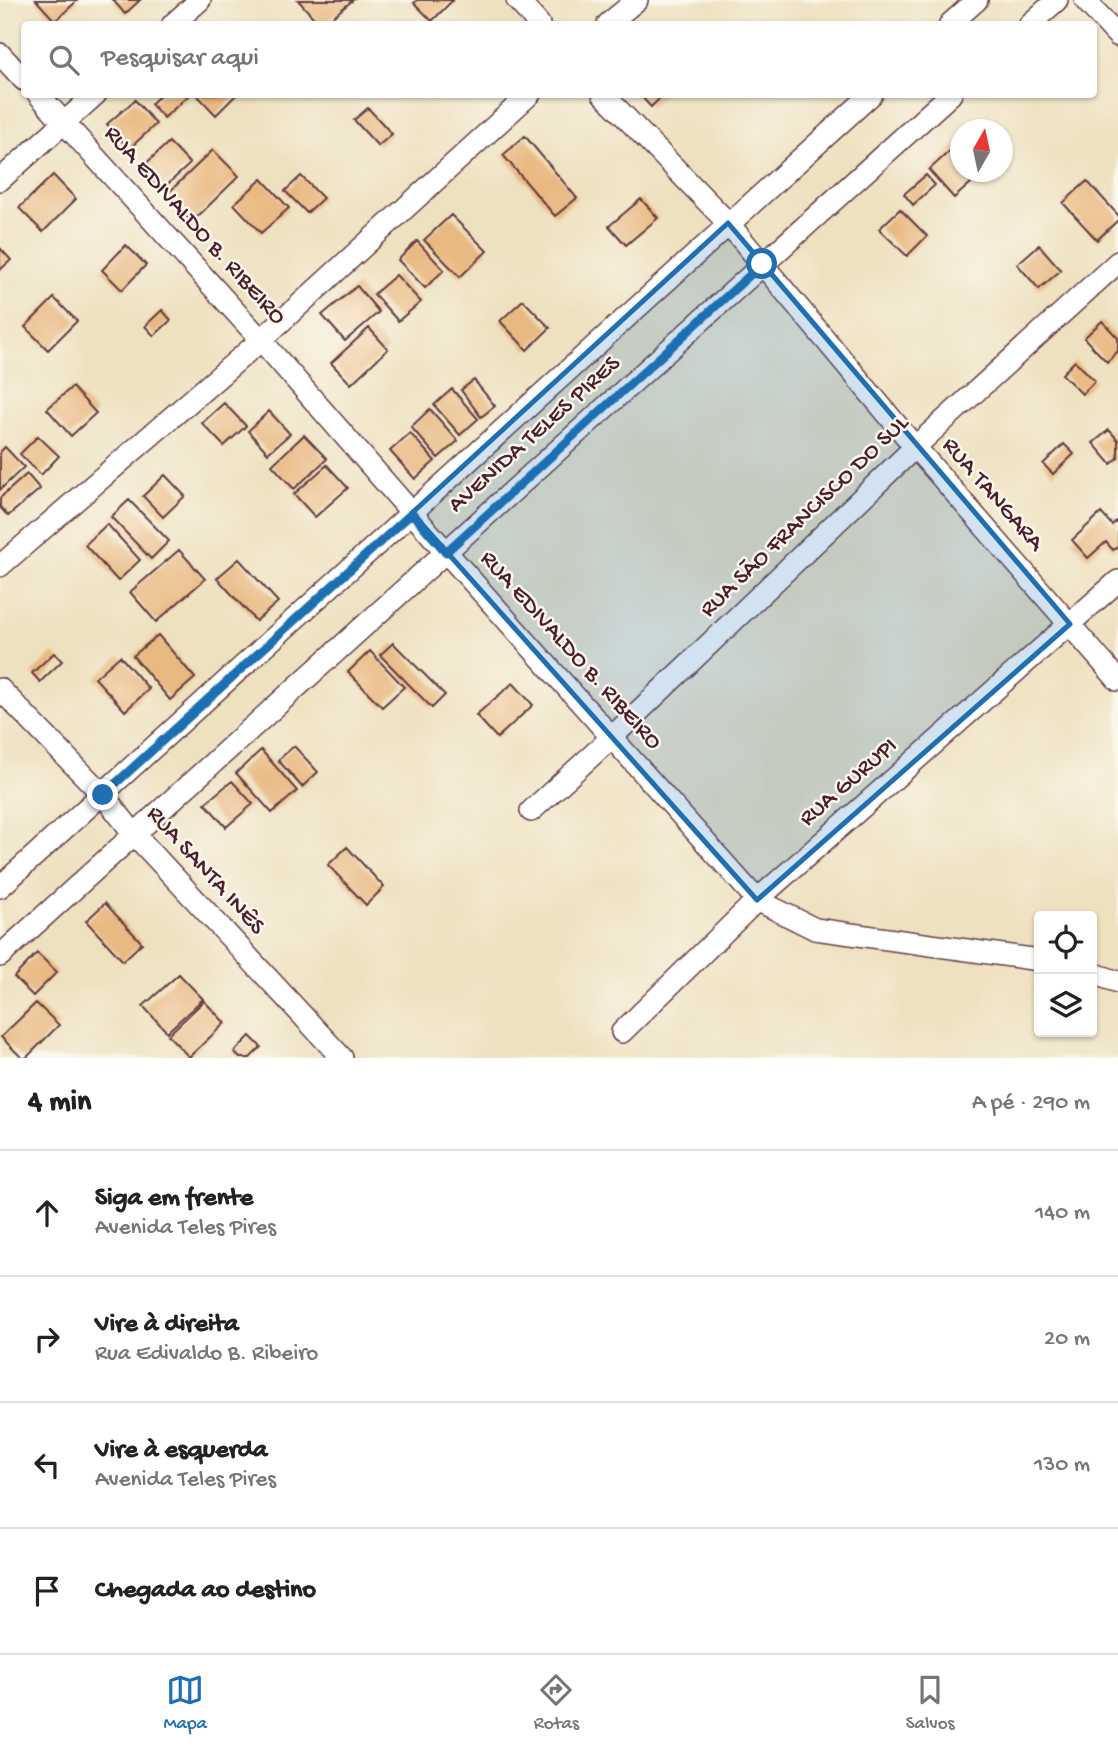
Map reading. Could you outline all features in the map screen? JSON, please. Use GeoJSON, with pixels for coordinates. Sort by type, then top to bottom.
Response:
{"type":"FeatureCollection","features":[{"type":"Feature","properties":{"kind":"street"},"geometry":{"type":"LineString","coordinates":[[176,21],[200,0]]}},
{"type":"Feature","properties":{"kind":"street"},"geometry":{"type":"LineString","coordinates":[[517,0],[536,21]]}},
{"type":"Feature","properties":{"kind":"street"},"geometry":{"type":"LineString","coordinates":[[612,21],[636,0]]}},
{"type":"Feature","properties":{"kind":"street"},"geometry":{"type":"LineString","coordinates":[[953,21],[977,0]]}},
{"type":"Feature","properties":{"kind":"street"},"geometry":{"type":"LineString","coordinates":[[1033,21],[1057,0]]}},
{"type":"Feature","properties":{"kind":"street"},"geometry":{"type":"LineString","coordinates":[[1085,0],[1118,37]]}},
{"type":"Feature","properties":{"kind":"street"},"geometry":{"type":"LineString","coordinates":[[0,54],[21,77]]}},
{"type":"Feature","properties":{"kind":"street","name":"RUA EDIVALDO B. RIBEIRO"},"geometry":{"type":"LineString","coordinates":[[42,98],[261,340],[757,900],[815,929],[1034,959]]}},
{"type":"Feature","properties":{"kind":"street"},"geometry":{"type":"LineString","coordinates":[[0,180],[91,98]]}},
{"type":"Feature","properties":{"kind":"street"},"geometry":{"type":"LineString","coordinates":[[0,566],[261,340],[526,98]]}},
{"type":"Feature","properties":{"kind":"street","name":"RUA TANGARA"},"geometry":{"type":"LineString","coordinates":[[607,98],[728,223],[915,447],[1118,681]]}},
{"type":"Feature","properties":{"kind":"street","name":"AVENIDA TELES PIRES"},"geometry":{"type":"LineString","coordinates":[[0,887],[868,98]]}},
{"type":"Feature","properties":{"kind":"street","name":"AVENIDA TELES PIRES"},"geometry":{"type":"LineString","coordinates":[[0,956],[947,98]]}},
{"type":"Feature","properties":{"kind":"street","name":"RUA SÃO FRANCISCO DO SUL"},"geometry":{"type":"LineString","coordinates":[[531,811],[915,447],[1118,262]]}},
{"type":"Feature","properties":{"kind":"street","name":"RUA GURUPI"},"geometry":{"type":"LineString","coordinates":[[622,1032],[757,900],[1118,581]]}},
{"type":"Feature","properties":{"kind":"street","name":"RUA SANTA INÊS"},"geometry":{"type":"LineString","coordinates":[[0,689],[103,795],[135,835],[342,1058]]}},
{"type":"Feature","properties":{"kind":"street"},"geometry":{"type":"LineString","coordinates":[[1095,974],[1118,982]]}},
{"type":"Feature","properties":{"kind":"highlighted area"},"geometry":{"type":"Polygon","coordinates":[[[728,223],[1070,624],[757,900],[412,513],[728,223]]]}},
{"type":"Feature","properties":{"kind":"building"},"geometry":{"type":"Polygon","coordinates":[[[36,0],[78,0],[55,21],[36,0]]]}},
{"type":"Feature","properties":{"kind":"building"},"geometry":{"type":"Polygon","coordinates":[[[113,0],[140,0],[125,14],[113,0]]]}},
{"type":"Feature","properties":{"kind":"building"},"geometry":{"type":"Polygon","coordinates":[[[298,0],[353,0],[328,21],[316,21],[298,0]]]}},
{"type":"Feature","properties":{"kind":"building"},"geometry":{"type":"Polygon","coordinates":[[[417,0],[453,0],[432,21],[414,3],[417,0]]]}},
{"type":"Feature","properties":{"kind":"building"},"geometry":{"type":"Polygon","coordinates":[[[157,98],[186,98],[164,118],[151,104],[157,98]]]}},
{"type":"Feature","properties":{"kind":"building"},"geometry":{"type":"Polygon","coordinates":[[[200,98],[233,98],[216,115],[200,98]]]}},
{"type":"Feature","properties":{"kind":"building"},"geometry":{"type":"Polygon","coordinates":[[[643,98],[660,98],[651,107],[643,98]]]}},
{"type":"Feature","properties":{"kind":"building"},"geometry":{"type":"Polygon","coordinates":[[[135,100],[156,124],[129,149],[107,124],[135,100]]]}},
{"type":"Feature","properties":{"kind":"building"},"geometry":{"type":"Polygon","coordinates":[[[368,108],[392,134],[378,146],[354,120],[368,108]]]}},
{"type":"Feature","properties":{"kind":"building"},"geometry":{"type":"Polygon","coordinates":[[[525,136],[577,198],[555,216],[503,155],[525,136]]]}},
{"type":"Feature","properties":{"kind":"building"},"geometry":{"type":"Polygon","coordinates":[[[169,142],[190,164],[160,191],[140,169],[169,142]]]}},
{"type":"Feature","properties":{"kind":"building"},"geometry":{"type":"Polygon","coordinates":[[[213,150],[239,176],[192,222],[166,195],[213,150]]]}},
{"type":"Feature","properties":{"kind":"building"},"geometry":{"type":"Polygon","coordinates":[[[950,151],[950,182],[972,182],[954,198],[929,170],[950,151]]]}},
{"type":"Feature","properties":{"kind":"building"},"geometry":{"type":"Polygon","coordinates":[[[53,175],[76,199],[43,232],[19,208],[53,175]]]}},
{"type":"Feature","properties":{"kind":"building"},"geometry":{"type":"Polygon","coordinates":[[[926,175],[935,185],[913,205],[904,194],[926,175]]]}},
{"type":"Feature","properties":{"kind":"building"},"geometry":{"type":"Polygon","coordinates":[[[301,176],[323,198],[307,213],[285,191],[301,176]]]}},
{"type":"Feature","properties":{"kind":"building"},"geometry":{"type":"Polygon","coordinates":[[[262,179],[289,208],[261,233],[234,204],[262,179]]]}},
{"type":"Feature","properties":{"kind":"building"},"geometry":{"type":"Polygon","coordinates":[[[1087,181],[1118,215],[1118,220],[1097,240],[1063,203],[1087,181]]]}},
{"type":"Feature","properties":{"kind":"building"},"geometry":{"type":"Polygon","coordinates":[[[641,199],[658,218],[626,245],[609,226],[641,199]]]}},
{"type":"Feature","properties":{"kind":"building"},"geometry":{"type":"Polygon","coordinates":[[[900,209],[927,236],[907,256],[879,229],[900,209]]]}},
{"type":"Feature","properties":{"kind":"building"},"geometry":{"type":"Polygon","coordinates":[[[451,215],[487,251],[460,277],[424,240],[451,215]]]}},
{"type":"Feature","properties":{"kind":"building"},"geometry":{"type":"Polygon","coordinates":[[[417,241],[444,270],[425,288],[398,260],[417,241]]]}},
{"type":"Feature","properties":{"kind":"building"},"geometry":{"type":"Polygon","coordinates":[[[126,245],[146,265],[122,290],[102,270],[126,245]]]}},
{"type":"Feature","properties":{"kind":"building"},"geometry":{"type":"Polygon","coordinates":[[[1039,245],[1061,270],[1039,289],[1017,264],[1039,245]]]}},
{"type":"Feature","properties":{"kind":"building"},"geometry":{"type":"Polygon","coordinates":[[[0,248],[11,260],[0,270],[0,248]]]}},
{"type":"Feature","properties":{"kind":"building"},"geometry":{"type":"Polygon","coordinates":[[[396,275],[421,302],[398,321],[374,294],[396,275]]]}},
{"type":"Feature","properties":{"kind":"building"},"geometry":{"type":"Polygon","coordinates":[[[357,286],[379,312],[345,341],[322,315],[357,286]]]}},
{"type":"Feature","properties":{"kind":"building"},"geometry":{"type":"Polygon","coordinates":[[[54,298],[77,321],[48,350],[25,327],[54,298]]]}},
{"type":"Feature","properties":{"kind":"building"},"geometry":{"type":"Polygon","coordinates":[[[523,300],[550,328],[527,350],[500,321],[523,300]]]}},
{"type":"Feature","properties":{"kind":"building"},"geometry":{"type":"Polygon","coordinates":[[[162,310],[171,320],[154,336],[145,326],[162,310]]]}},
{"type":"Feature","properties":{"kind":"building"},"geometry":{"type":"Polygon","coordinates":[[[1102,321],[1118,338],[1118,351],[1107,362],[1084,338],[1102,321]]]}},
{"type":"Feature","properties":{"kind":"building"},"geometry":{"type":"Polygon","coordinates":[[[369,328],[388,349],[351,384],[331,363],[369,328]]]}},
{"type":"Feature","properties":{"kind":"building"},"geometry":{"type":"Polygon","coordinates":[[[1075,361],[1095,381],[1082,394],[1062,374],[1075,361]]]}},
{"type":"Feature","properties":{"kind":"building"},"geometry":{"type":"Polygon","coordinates":[[[474,380],[495,406],[481,417],[461,390],[474,380]]]}},
{"type":"Feature","properties":{"kind":"building"},"geometry":{"type":"Polygon","coordinates":[[[72,387],[96,413],[71,436],[47,409],[72,387]]]}},
{"type":"Feature","properties":{"kind":"building"},"geometry":{"type":"Polygon","coordinates":[[[452,389],[478,419],[460,435],[434,405],[452,389]]]}},
{"type":"Feature","properties":{"kind":"building"},"geometry":{"type":"Polygon","coordinates":[[[224,403],[246,426],[224,446],[202,423],[224,403]]]}},
{"type":"Feature","properties":{"kind":"building"},"geometry":{"type":"Polygon","coordinates":[[[430,409],[458,441],[438,458],[411,427],[430,409]]]}},
{"type":"Feature","properties":{"kind":"building"},"geometry":{"type":"Polygon","coordinates":[[[269,411],[290,434],[268,453],[248,431],[269,411]]]}},
{"type":"Feature","properties":{"kind":"building"},"geometry":{"type":"Polygon","coordinates":[[[1109,430],[1118,440],[1118,458],[1111,464],[1093,443],[1109,430]]]}},
{"type":"Feature","properties":{"kind":"building"},"geometry":{"type":"Polygon","coordinates":[[[410,433],[435,461],[415,479],[390,451],[410,433]]]}},
{"type":"Feature","properties":{"kind":"building"},"geometry":{"type":"Polygon","coordinates":[[[304,435],[327,459],[294,489],[272,465],[304,435]]]}},
{"type":"Feature","properties":{"kind":"building"},"geometry":{"type":"Polygon","coordinates":[[[38,436],[59,456],[41,475],[20,454],[38,436]]]}},
{"type":"Feature","properties":{"kind":"building"},"geometry":{"type":"Polygon","coordinates":[[[1064,444],[1074,454],[1053,474],[1043,464],[1064,444]]]}},
{"type":"Feature","properties":{"kind":"building"},"geometry":{"type":"Polygon","coordinates":[[[5,447],[24,467],[0,490],[0,452],[5,447]]]}},
{"type":"Feature","properties":{"kind":"building"},"geometry":{"type":"Polygon","coordinates":[[[327,465],[348,488],[315,517],[294,494],[327,465]]]}},
{"type":"Feature","properties":{"kind":"building"},"geometry":{"type":"Polygon","coordinates":[[[27,474],[40,489],[8,516],[0,507],[0,498],[27,474]]]}},
{"type":"Feature","properties":{"kind":"building"},"geometry":{"type":"Polygon","coordinates":[[[165,475],[185,496],[163,517],[143,496],[165,475]]]}},
{"type":"Feature","properties":{"kind":"building"},"geometry":{"type":"Polygon","coordinates":[[[129,500],[169,541],[151,559],[111,517],[129,500]]]}},
{"type":"Feature","properties":{"kind":"building"},"geometry":{"type":"Polygon","coordinates":[[[1101,513],[1112,525],[1116,521],[1118,523],[1118,546],[1113,550],[1106,542],[1088,558],[1072,540],[1101,513]]]}},
{"type":"Feature","properties":{"kind":"building"},"geometry":{"type":"Polygon","coordinates":[[[107,524],[140,560],[118,581],[85,545],[107,524]]]}},
{"type":"Feature","properties":{"kind":"building"},"geometry":{"type":"Polygon","coordinates":[[[179,550],[205,579],[156,622],[130,592],[179,550]]]}},
{"type":"Feature","properties":{"kind":"building"},"geometry":{"type":"Polygon","coordinates":[[[239,559],[278,602],[256,621],[217,578],[239,559]]]}},
{"type":"Feature","properties":{"kind":"building"},"geometry":{"type":"Polygon","coordinates":[[[158,635],[195,678],[170,700],[133,656],[158,635]]]}},
{"type":"Feature","properties":{"kind":"building"},"geometry":{"type":"Polygon","coordinates":[[[393,643],[445,695],[432,708],[380,655],[393,643]]]}},
{"type":"Feature","properties":{"kind":"building"},"geometry":{"type":"Polygon","coordinates":[[[370,651],[404,687],[382,707],[348,672],[370,651]]]}},
{"type":"Feature","properties":{"kind":"building"},"geometry":{"type":"Polygon","coordinates":[[[54,653],[62,661],[40,682],[32,673],[54,653]]]}},
{"type":"Feature","properties":{"kind":"building"},"geometry":{"type":"Polygon","coordinates":[[[120,656],[149,689],[125,711],[95,678],[120,656]]]}},
{"type":"Feature","properties":{"kind":"building"},"geometry":{"type":"Polygon","coordinates":[[[513,683],[533,705],[497,738],[476,715],[513,683]]]}},
{"type":"Feature","properties":{"kind":"building"},"geometry":{"type":"Polygon","coordinates":[[[294,746],[318,772],[302,787],[278,760],[294,746]]]}},
{"type":"Feature","properties":{"kind":"building"},"geometry":{"type":"Polygon","coordinates":[[[261,750],[297,791],[272,813],[236,773],[261,750]]]}},
{"type":"Feature","properties":{"kind":"building"},"geometry":{"type":"Polygon","coordinates":[[[232,781],[253,804],[226,827],[205,803],[232,781]]]}},
{"type":"Feature","properties":{"kind":"building"},"geometry":{"type":"Polygon","coordinates":[[[347,847],[384,887],[366,905],[328,865],[347,847]]]}},
{"type":"Feature","properties":{"kind":"building"},"geometry":{"type":"Polygon","coordinates":[[[105,903],[142,943],[123,961],[86,921],[105,903]]]}},
{"type":"Feature","properties":{"kind":"building"},"geometry":{"type":"Polygon","coordinates":[[[37,953],[57,972],[33,996],[14,977],[37,953]]]}},
{"type":"Feature","properties":{"kind":"building"},"geometry":{"type":"Polygon","coordinates":[[[179,974],[203,999],[167,1032],[143,1006],[179,974]]]}},
{"type":"Feature","properties":{"kind":"building"},"geometry":{"type":"Polygon","coordinates":[[[204,1001],[225,1023],[189,1057],[168,1035],[204,1001]]]}},
{"type":"Feature","properties":{"kind":"building"},"geometry":{"type":"Polygon","coordinates":[[[36,1003],[59,1025],[26,1058],[22,1058],[1,1037],[36,1003]]]}},
{"type":"Feature","properties":{"kind":"building"},"geometry":{"type":"Polygon","coordinates":[[[250,1036],[261,1047],[250,1058],[240,1058],[234,1052],[250,1036]]]}},
{"type":"Feature","properties":{"kind":"route"},"geometry":{"type":"LineString","coordinates":[[103,795],[412,513],[446,552],[762,264]]}}]}
